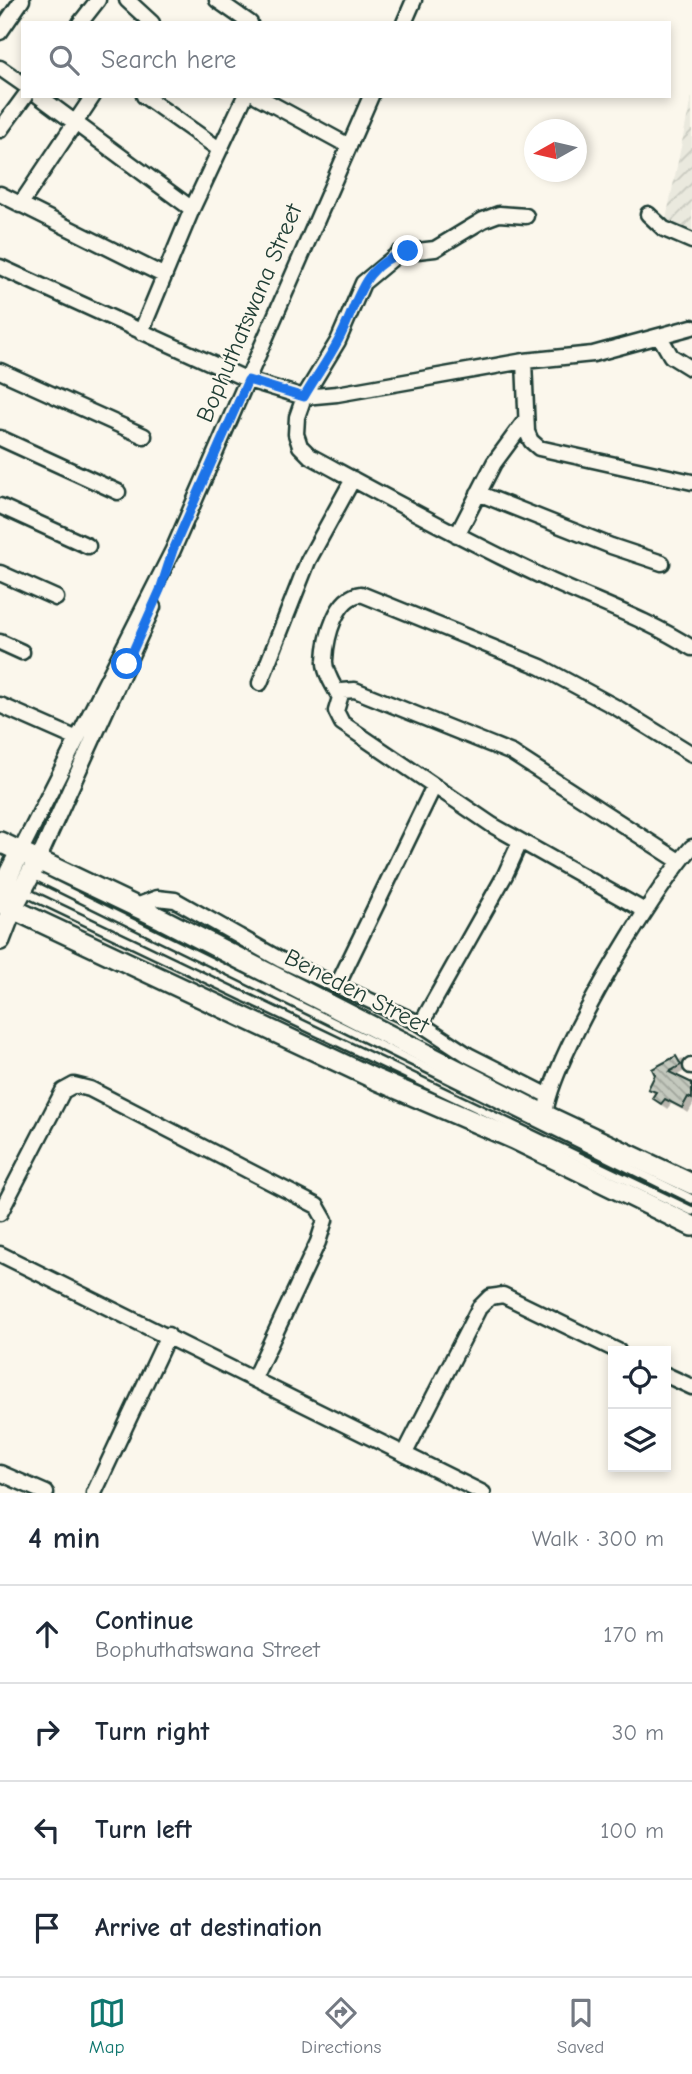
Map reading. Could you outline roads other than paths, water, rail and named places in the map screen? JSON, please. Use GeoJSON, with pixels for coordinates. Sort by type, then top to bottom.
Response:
{"type":"FeatureCollection","features":[{"type":"Feature","properties":{"kind":"main road","name":"Beneden Street"},"geometry":{"type":"LineString","coordinates":[[0,842],[15,873],[136,906],[545,1115],[692,1184]]}},
{"type":"Feature","properties":{"kind":"main road","name":"Bophuthatswana Street"},"geometry":{"type":"LineString","coordinates":[[0,940],[15,873]]}},
{"type":"Feature","properties":{"kind":"main road"},"geometry":{"type":"LineString","coordinates":[[6,906],[377,1080],[514,1139],[692,1226]]}},
{"type":"Feature","properties":{"kind":"street"},"geometry":{"type":"LineString","coordinates":[[0,32],[22,0]]}},
{"type":"Feature","properties":{"kind":"street"},"geometry":{"type":"LineString","coordinates":[[81,21],[97,0]]}},
{"type":"Feature","properties":{"kind":"street"},"geometry":{"type":"LineString","coordinates":[[127,0],[147,21]]}},
{"type":"Feature","properties":{"kind":"street"},"geometry":{"type":"LineString","coordinates":[[217,0],[247,21]]}},
{"type":"Feature","properties":{"kind":"street"},"geometry":{"type":"LineString","coordinates":[[405,21],[414,0]]}},
{"type":"Feature","properties":{"kind":"street"},"geometry":{"type":"LineString","coordinates":[[0,68],[21,84]]}},
{"type":"Feature","properties":{"kind":"street"},"geometry":{"type":"LineString","coordinates":[[0,130],[24,98]]}},
{"type":"Feature","properties":{"kind":"street"},"geometry":{"type":"LineString","coordinates":[[42,98],[192,209]]}},
{"type":"Feature","properties":{"kind":"street"},"geometry":{"type":"LineString","coordinates":[[20,205],[92,98]]}},
{"type":"Feature","properties":{"kind":"street"},"geometry":{"type":"LineString","coordinates":[[147,98],[219,149]]}},
{"type":"Feature","properties":{"kind":"street"},"geometry":{"type":"LineString","coordinates":[[141,332],[192,209],[244,98]]}},
{"type":"Feature","properties":{"kind":"street"},"geometry":{"type":"LineString","coordinates":[[261,98],[349,146]]}},
{"type":"Feature","properties":{"kind":"street","name":"Bophuthatswana Street"},"geometry":{"type":"LineString","coordinates":[[15,873],[75,737],[173,550],[370,98]]}},
{"type":"Feature","properties":{"kind":"street"},"geometry":{"type":"LineString","coordinates":[[0,194],[163,275]]}},
{"type":"Feature","properties":{"kind":"street"},"geometry":{"type":"LineString","coordinates":[[526,216],[499,214],[483,220],[435,248],[399,253],[363,283],[338,341],[304,397],[297,426],[300,446],[310,456],[457,535],[550,581],[652,625],[692,648]]}},
{"type":"Feature","properties":{"kind":"street"},"geometry":{"type":"LineString","coordinates":[[648,214],[664,229],[692,241]]}},
{"type":"Feature","properties":{"kind":"street"},"geometry":{"type":"LineString","coordinates":[[0,267],[248,380],[304,397],[337,394],[524,361],[593,354],[692,327]]}},
{"type":"Feature","properties":{"kind":"street"},"geometry":{"type":"LineString","coordinates":[[660,337],[671,356],[692,369]]}},
{"type":"Feature","properties":{"kind":"street"},"geometry":{"type":"LineString","coordinates":[[524,361],[525,421],[531,441],[539,448],[692,482]]}},
{"type":"Feature","properties":{"kind":"street"},"geometry":{"type":"LineString","coordinates":[[0,371],[144,436]]}},
{"type":"Feature","properties":{"kind":"street"},"geometry":{"type":"LineString","coordinates":[[457,535],[507,443],[525,421]]}},
{"type":"Feature","properties":{"kind":"street"},"geometry":{"type":"LineString","coordinates":[[0,438],[118,492]]}},
{"type":"Feature","properties":{"kind":"street"},"geometry":{"type":"LineString","coordinates":[[260,683],[308,561],[353,479]]}},
{"type":"Feature","properties":{"kind":"street"},"geometry":{"type":"LineString","coordinates":[[478,493],[611,546],[662,563]]}},
{"type":"Feature","properties":{"kind":"street"},"geometry":{"type":"LineString","coordinates":[[0,506],[88,545]]}},
{"type":"Feature","properties":{"kind":"street","name":"Bophuthatswana Street"},"geometry":{"type":"LineString","coordinates":[[15,873],[160,590],[173,550]]}},
{"type":"Feature","properties":{"kind":"street"},"geometry":{"type":"LineString","coordinates":[[0,573],[56,598]]}},
{"type":"Feature","properties":{"kind":"street"},"geometry":{"type":"LineString","coordinates":[[339,696],[324,662],[339,605],[351,595],[361,594],[541,667],[619,709],[692,754]]}},
{"type":"Feature","properties":{"kind":"street"},"geometry":{"type":"LineString","coordinates":[[0,642],[22,652]]}},
{"type":"Feature","properties":{"kind":"street"},"geometry":{"type":"LineString","coordinates":[[645,911],[520,842],[433,788],[400,761],[342,723],[336,711],[342,691],[355,690],[512,753],[679,861]]}},
{"type":"Feature","properties":{"kind":"street"},"geometry":{"type":"LineString","coordinates":[[0,705],[75,737]]}},
{"type":"Feature","properties":{"kind":"street"},"geometry":{"type":"LineString","coordinates":[[338,985],[433,788]]}},
{"type":"Feature","properties":{"kind":"street"},"geometry":{"type":"LineString","coordinates":[[421,1024],[505,875],[520,842]]}},
{"type":"Feature","properties":{"kind":"street"},"geometry":{"type":"LineString","coordinates":[[545,1115],[547,1095],[596,998],[645,911],[679,861],[692,847]]}},
{"type":"Feature","properties":{"kind":"street"},"geometry":{"type":"LineString","coordinates":[[136,906],[157,898],[176,900],[281,960],[421,1024],[468,1055],[547,1095]]}},
{"type":"Feature","properties":{"kind":"street"},"geometry":{"type":"LineString","coordinates":[[0,1213],[63,1091],[74,1085],[90,1088],[317,1206],[325,1220],[318,1242],[254,1378]]}},
{"type":"Feature","properties":{"kind":"street"},"geometry":{"type":"LineString","coordinates":[[0,1254],[484,1493]]}},
{"type":"Feature","properties":{"kind":"street"},"geometry":{"type":"LineString","coordinates":[[405,1453],[479,1308],[490,1297],[503,1295],[608,1346]]}},
{"type":"Feature","properties":{"kind":"street"},"geometry":{"type":"LineString","coordinates":[[94,1493],[168,1335]]}},
{"type":"Feature","properties":{"kind":"street"},"geometry":{"type":"LineString","coordinates":[[671,1377],[692,1387]]}},
{"type":"Feature","properties":{"kind":"street"},"geometry":{"type":"LineString","coordinates":[[0,1474],[46,1493]]}},
{"type":"Feature","properties":{"kind":"lane"},"geometry":{"type":"LineString","coordinates":[[15,873],[692,1199]]}},
{"type":"Feature","properties":{"kind":"lane"},"geometry":{"type":"LineString","coordinates":[[15,873],[692,1211]]}}]}
